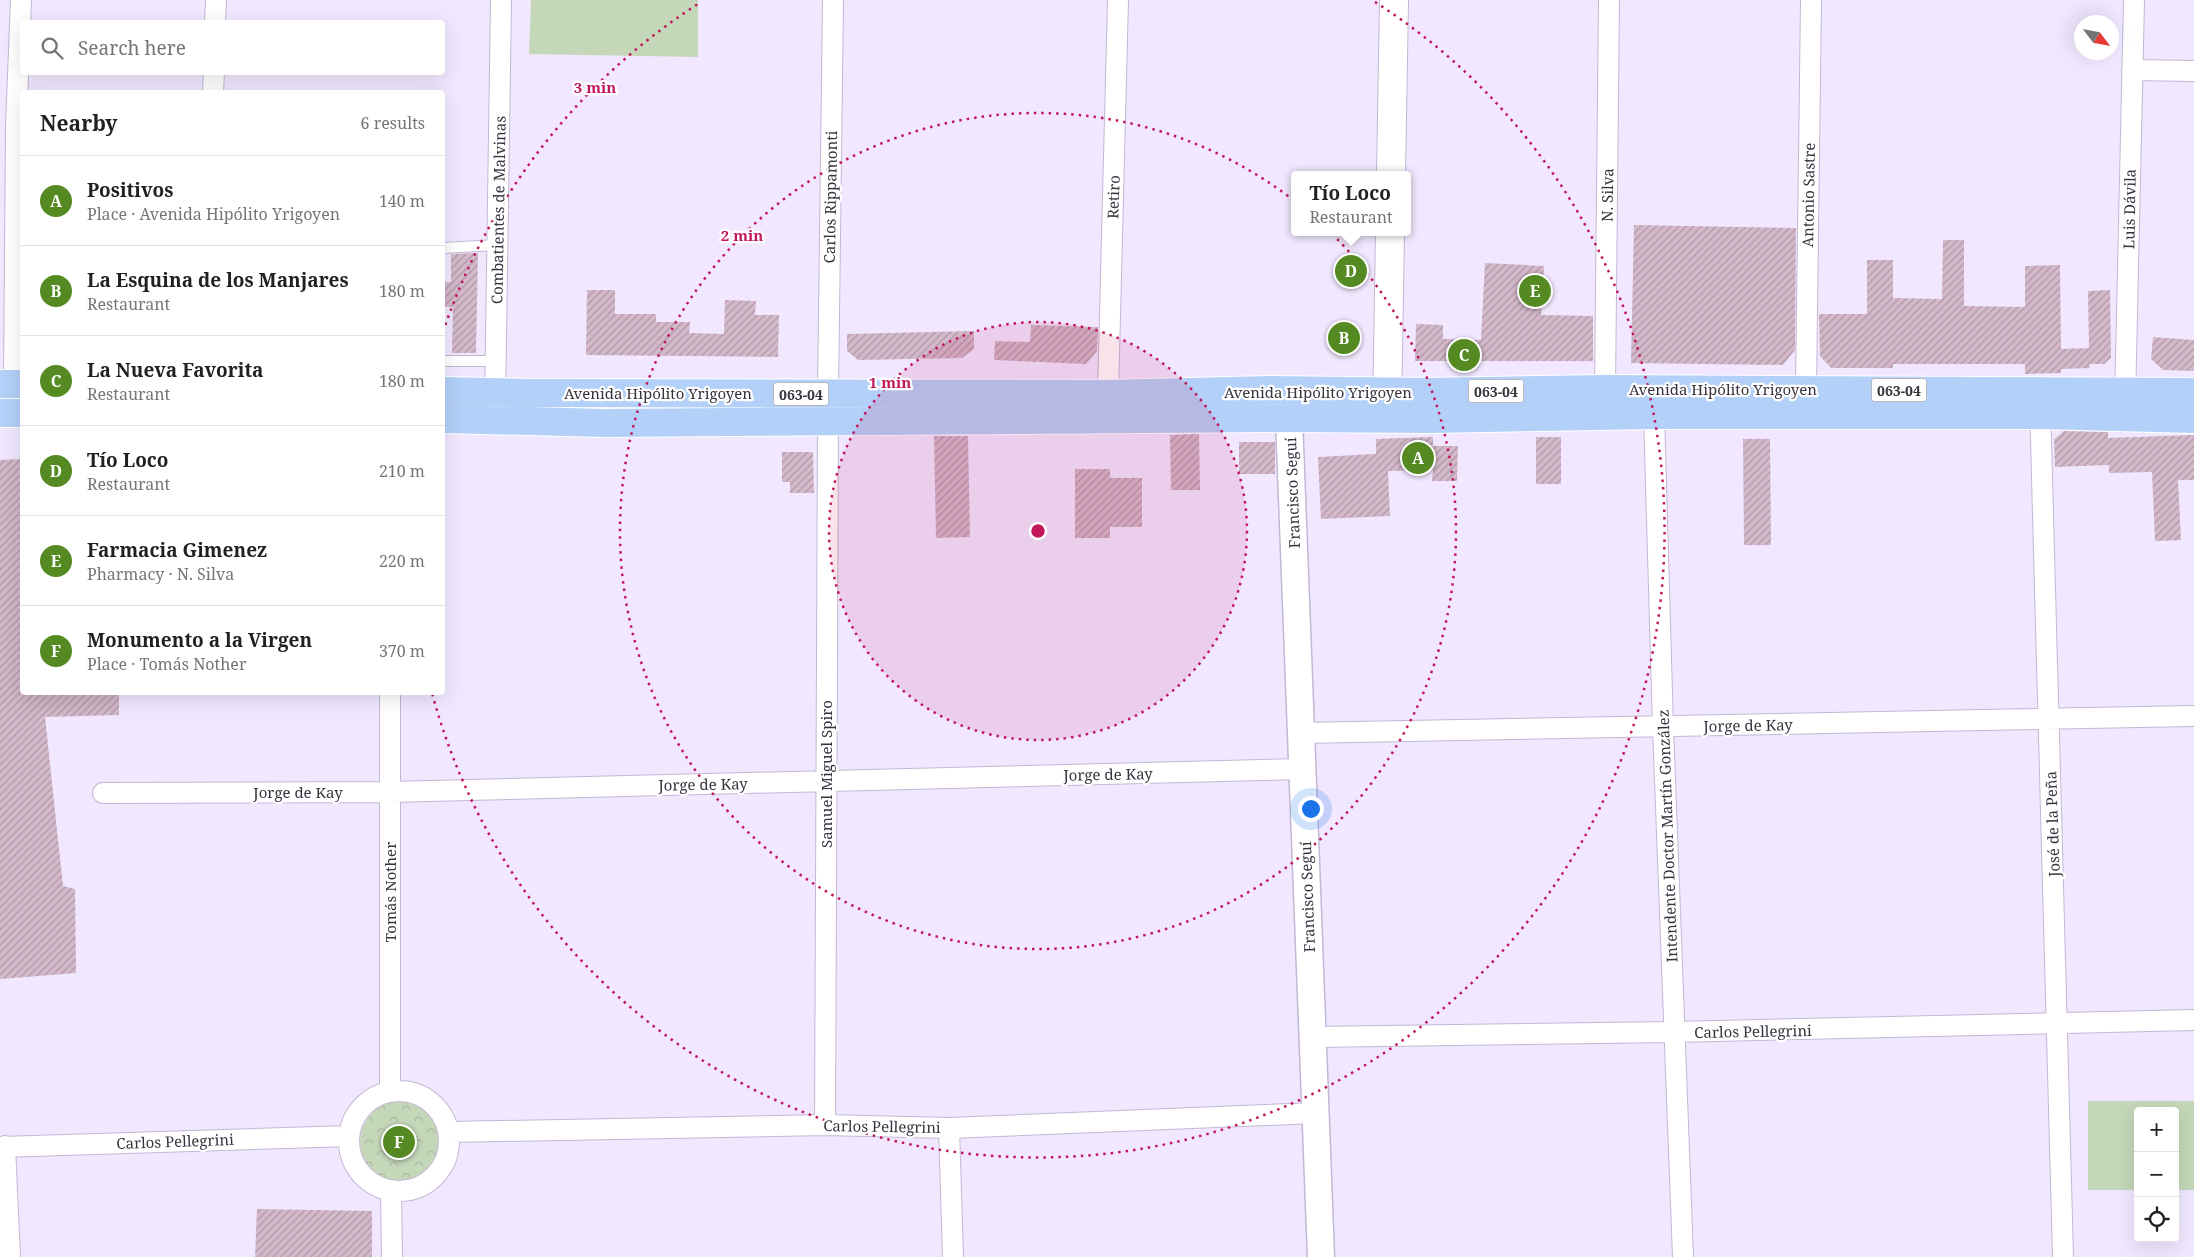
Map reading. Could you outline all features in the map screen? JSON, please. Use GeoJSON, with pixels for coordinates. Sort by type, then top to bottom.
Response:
{"type":"FeatureCollection","features":[{"type":"Feature","properties":{"kind":"main road"},"geometry":{"type":"LineString","coordinates":[[1391,171],[1394,0]]}},
{"type":"Feature","properties":{"kind":"main road"},"geometry":{"type":"LineString","coordinates":[[1387,418],[1390,236]]}},
{"type":"Feature","properties":{"kind":"main road","name":"Avenida Hipólito Yrigoyen"},"geometry":{"type":"LineString","coordinates":[[445,390],[828,394],[1108,394],[1291,390],[1428,392],[1605,389],[1806,390],[2040,403],[2125,405],[2194,419]]}},
{"type":"Feature","properties":{"kind":"main road","name":"Avenida Hipólito Yrigoyen"},"geometry":{"type":"LineString","coordinates":[[2125,405],[2194,392]]}},
{"type":"Feature","properties":{"kind":"main road","name":"Avenida Hipólito Yrigoyen"},"geometry":{"type":"LineString","coordinates":[[445,419],[605,423],[1387,418],[1654,415],[2040,403]]}},
{"type":"Feature","properties":{"kind":"main road"},"geometry":{"type":"LineString","coordinates":[[0,413],[20,413]]}},
{"type":"Feature","properties":{"kind":"street"},"geometry":{"type":"LineString","coordinates":[[12,384],[13,127],[21,0]]}},
{"type":"Feature","properties":{"kind":"street"},"geometry":{"type":"LineString","coordinates":[[216,0],[216,20]]}},
{"type":"Feature","properties":{"kind":"street","name":"Combatientes de Malvinas"},"geometry":{"type":"LineString","coordinates":[[494,420],[501,0]]}},
{"type":"Feature","properties":{"kind":"street","name":"Carlos Rippamonti"},"geometry":{"type":"LineString","coordinates":[[828,394],[833,0]]}},
{"type":"Feature","properties":{"kind":"street","name":"Retiro"},"geometry":{"type":"LineString","coordinates":[[1108,394],[1118,0]]}},
{"type":"Feature","properties":{"kind":"street","name":"N. Silva"},"geometry":{"type":"LineString","coordinates":[[1605,389],[1609,0]]}},
{"type":"Feature","properties":{"kind":"street","name":"Antonio Sastre"},"geometry":{"type":"LineString","coordinates":[[1806,390],[1811,0]]}},
{"type":"Feature","properties":{"kind":"street","name":"Luis Dávila"},"geometry":{"type":"LineString","coordinates":[[2125,405],[2134,0]]}},
{"type":"Feature","properties":{"kind":"street"},"geometry":{"type":"LineString","coordinates":[[2132,70],[2194,71]]}},
{"type":"Feature","properties":{"kind":"street"},"geometry":{"type":"LineString","coordinates":[[214,75],[214,90]]}},
{"type":"Feature","properties":{"kind":"street","name":"Francisco Seguí"},"geometry":{"type":"LineString","coordinates":[[1291,390],[1289,418],[1321,1257]]}},
{"type":"Feature","properties":{"kind":"street","name":"José de la Peña"},"geometry":{"type":"LineString","coordinates":[[2040,403],[2064,1257]]}},
{"type":"Feature","properties":{"kind":"street","name":"Intendente Doctor Martín González"},"geometry":{"type":"LineString","coordinates":[[1654,415],[1662,727],[1683,1257]]}},
{"type":"Feature","properties":{"kind":"street","name":"Samuel Miguel Spiro"},"geometry":{"type":"LineString","coordinates":[[825,1125],[828,422]]}},
{"type":"Feature","properties":{"kind":"street","name":"Tomás Nother"},"geometry":{"type":"LineString","coordinates":[[390,695],[390,1091]]}},
{"type":"Feature","properties":{"kind":"street","name":"Jorge de Kay"},"geometry":{"type":"LineString","coordinates":[[1301,733],[2194,716]]}},
{"type":"Feature","properties":{"kind":"street","name":"Jorge de Kay"},"geometry":{"type":"LineString","coordinates":[[103,793],[390,792],[1302,769]]}},
{"type":"Feature","properties":{"kind":"street","name":"Carlos Pellegrini"},"geometry":{"type":"LineString","coordinates":[[1313,1037],[1673,1032],[2194,1020]]}},
{"type":"Feature","properties":{"kind":"street"},"geometry":{"type":"LineString","coordinates":[[390,1091],[414,1093],[434,1104],[444,1117],[448,1132],[449,1146],[439,1171],[429,1181],[404,1191],[391,1190],[370,1181],[355,1165],[350,1151],[349,1136],[354,1120],[362,1107],[375,1097],[390,1091]]}},
{"type":"Feature","properties":{"kind":"street","name":"Carlos Pellegrini"},"geometry":{"type":"LineString","coordinates":[[448,1132],[825,1125],[949,1128],[1316,1113]]}},
{"type":"Feature","properties":{"kind":"street"},"geometry":{"type":"LineString","coordinates":[[949,1128],[953,1257]]}},
{"type":"Feature","properties":{"kind":"street","name":"Carlos Pellegrini"},"geometry":{"type":"LineString","coordinates":[[2,1146],[349,1136]]}},
{"type":"Feature","properties":{"kind":"street"},"geometry":{"type":"LineString","coordinates":[[2,1146],[10,1257]]}},
{"type":"Feature","properties":{"kind":"street"},"geometry":{"type":"LineString","coordinates":[[391,1190],[392,1257]]}},
{"type":"Feature","properties":{"kind":"lane"},"geometry":{"type":"LineString","coordinates":[[445,248],[497,245]]}},
{"type":"Feature","properties":{"kind":"lane"},"geometry":{"type":"LineString","coordinates":[[445,361],[495,361]]}},
{"type":"Feature","properties":{"kind":"green space"},"geometry":{"type":"Polygon","coordinates":[[[531,0],[698,0],[698,57],[529,54],[531,0]]]}},
{"type":"Feature","properties":{"kind":"green space"},"geometry":{"type":"Polygon","coordinates":[[[401,1101],[417,1104],[430,1113],[439,1126],[442,1142],[439,1158],[430,1171],[417,1180],[401,1183],[385,1180],[372,1171],[363,1158],[360,1142],[363,1126],[372,1113],[385,1104],[401,1101]]]}},
{"type":"Feature","properties":{"kind":"green space"},"geometry":{"type":"Polygon","coordinates":[[[2088,1101],[2194,1101],[2194,1190],[2179,1190],[2179,1107],[2134,1107],[2134,1190],[2088,1190],[2088,1101]]]}},
{"type":"Feature","properties":{"kind":"building"},"geometry":{"type":"Polygon","coordinates":[[[1634,225],[1796,228],[1795,350],[1783,365],[1631,363],[1634,225]]]}},
{"type":"Feature","properties":{"kind":"building"},"geometry":{"type":"Polygon","coordinates":[[[1943,240],[1964,240],[1964,306],[2025,307],[2025,266],[2060,265],[2061,349],[2089,348],[2088,291],[2110,290],[2111,358],[2104,364],[2089,364],[2090,368],[2061,369],[2061,373],[2025,374],[2025,364],[1893,364],[1893,368],[1831,368],[1820,356],[1819,314],[1867,314],[1867,260],[1893,260],[1893,298],[1942,299],[1943,240]]]}},
{"type":"Feature","properties":{"kind":"building"},"geometry":{"type":"Polygon","coordinates":[[[478,253],[476,353],[452,353],[453,307],[445,307],[445,282],[451,282],[451,254],[478,253]]]}},
{"type":"Feature","properties":{"kind":"building"},"geometry":{"type":"Polygon","coordinates":[[[1485,263],[1544,266],[1541,315],[1593,316],[1593,361],[1415,361],[1416,324],[1443,325],[1443,339],[1481,340],[1485,263]]]}},
{"type":"Feature","properties":{"kind":"building"},"geometry":{"type":"Polygon","coordinates":[[[587,290],[615,290],[615,314],[656,314],[656,322],[690,322],[689,333],[724,334],[725,300],[756,301],[755,315],[779,315],[778,357],[586,355],[587,290]]]}},
{"type":"Feature","properties":{"kind":"building"},"geometry":{"type":"Polygon","coordinates":[[[1031,325],[1098,327],[1097,351],[1086,364],[994,360],[995,341],[1030,342],[1031,325]]]}},
{"type":"Feature","properties":{"kind":"building"},"geometry":{"type":"Polygon","coordinates":[[[974,331],[974,349],[962,358],[858,360],[847,351],[847,334],[974,331]]]}},
{"type":"Feature","properties":{"kind":"building"},"geometry":{"type":"Polygon","coordinates":[[[2153,337],[2194,340],[2194,371],[2163,370],[2151,359],[2153,337]]]}},
{"type":"Feature","properties":{"kind":"building"},"geometry":{"type":"Polygon","coordinates":[[[2064,431],[2108,432],[2108,438],[2194,435],[2194,480],[2178,480],[2181,540],[2155,541],[2152,472],[2109,473],[2109,465],[2055,467],[2054,439],[2064,431]]]}},
{"type":"Feature","properties":{"kind":"building"},"geometry":{"type":"Polygon","coordinates":[[[1199,434],[1200,490],[1171,490],[1170,435],[1199,434]]]}},
{"type":"Feature","properties":{"kind":"building"},"geometry":{"type":"Polygon","coordinates":[[[934,436],[968,436],[970,537],[936,538],[934,436]]]}},
{"type":"Feature","properties":{"kind":"building"},"geometry":{"type":"Polygon","coordinates":[[[1433,437],[1433,446],[1458,446],[1457,481],[1432,481],[1433,470],[1388,471],[1390,516],[1321,519],[1318,457],[1376,454],[1376,439],[1433,437]]]}},
{"type":"Feature","properties":{"kind":"building"},"geometry":{"type":"Polygon","coordinates":[[[1536,437],[1561,437],[1561,484],[1536,484],[1536,437]]]}},
{"type":"Feature","properties":{"kind":"building"},"geometry":{"type":"Polygon","coordinates":[[[1743,439],[1770,439],[1771,545],[1744,545],[1743,439]]]}},
{"type":"Feature","properties":{"kind":"building"},"geometry":{"type":"Polygon","coordinates":[[[1239,442],[1275,442],[1275,474],[1239,474],[1239,442]]]}},
{"type":"Feature","properties":{"kind":"building"},"geometry":{"type":"Polygon","coordinates":[[[782,452],[813,452],[814,493],[790,493],[790,482],[782,482],[782,452]]]}},
{"type":"Feature","properties":{"kind":"building"},"geometry":{"type":"Polygon","coordinates":[[[20,459],[20,695],[119,695],[119,715],[45,717],[63,886],[75,889],[76,973],[0,979],[0,460],[20,459]]]}},
{"type":"Feature","properties":{"kind":"building"},"geometry":{"type":"Polygon","coordinates":[[[1075,469],[1110,469],[1110,478],[1142,478],[1142,527],[1110,527],[1110,538],[1075,538],[1075,469]]]}},
{"type":"Feature","properties":{"kind":"building"},"geometry":{"type":"Polygon","coordinates":[[[257,1209],[372,1211],[372,1257],[255,1257],[257,1209]]]}},
{"type":"Feature","properties":{"kind":"place","name":"Tío Loco"},"geometry":{"type":"Point","coordinates":[1351,271]}},
{"type":"Feature","properties":{"kind":"place","name":"Farmacia Gimenez"},"geometry":{"type":"Point","coordinates":[1535,291]}},
{"type":"Feature","properties":{"kind":"place","name":"La Esquina de los Manjares"},"geometry":{"type":"Point","coordinates":[1344,338]}},
{"type":"Feature","properties":{"kind":"place","name":"La Nueva Favorita"},"geometry":{"type":"Point","coordinates":[1464,355]}},
{"type":"Feature","properties":{"kind":"place","name":"Positivos"},"geometry":{"type":"Point","coordinates":[1418,458]}},
{"type":"Feature","properties":{"kind":"place","name":"Monumento a la Virgen"},"geometry":{"type":"Point","coordinates":[399,1142]}}]}
